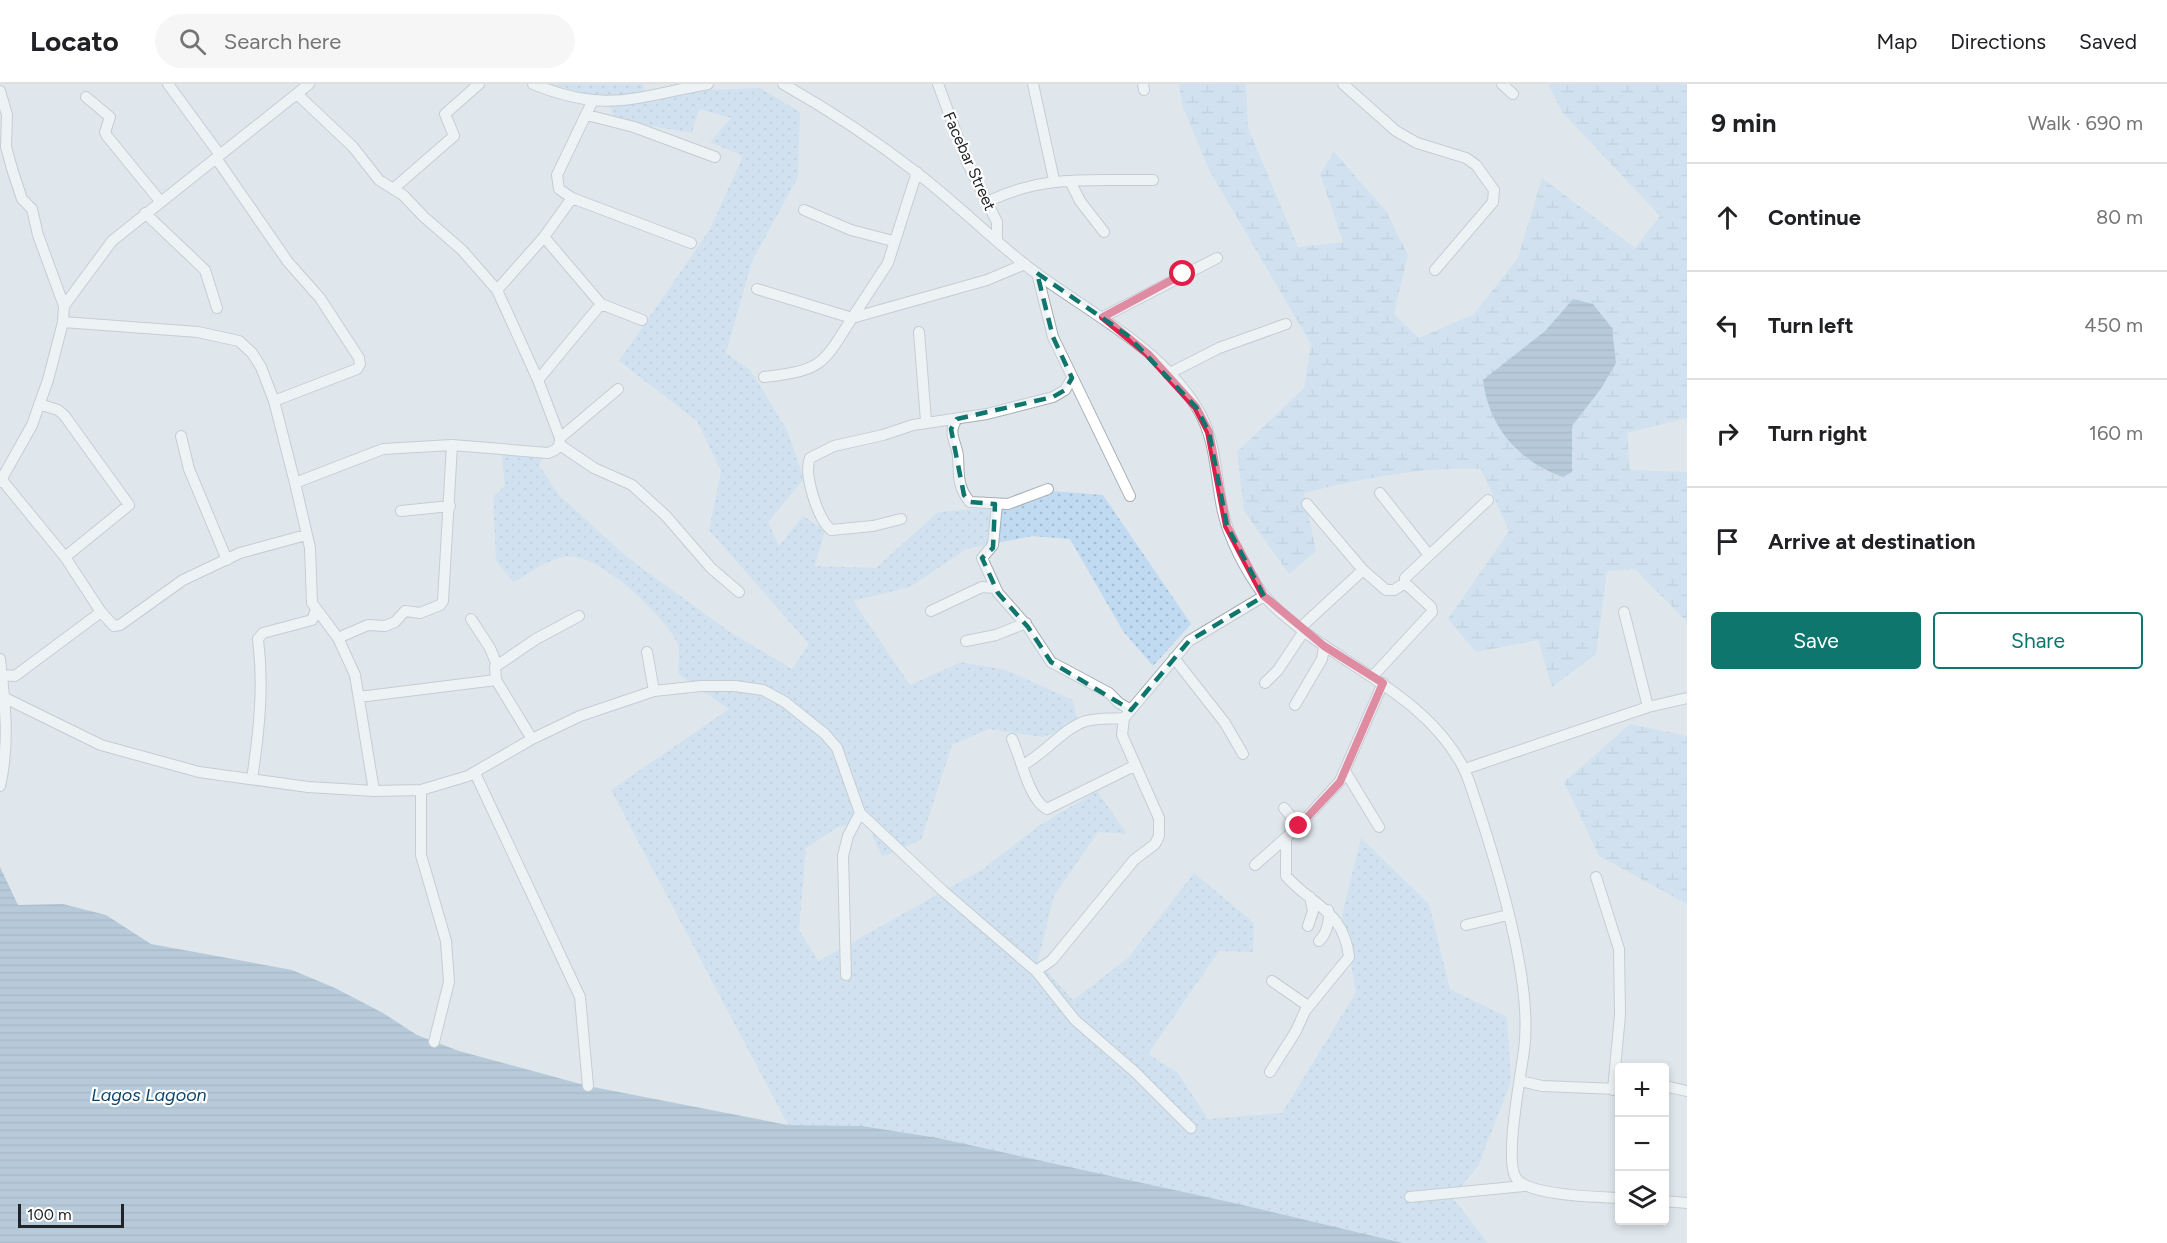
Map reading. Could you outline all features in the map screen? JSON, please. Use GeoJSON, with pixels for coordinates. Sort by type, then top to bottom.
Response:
{"type":"FeatureCollection","features":[{"type":"Feature","properties":{"kind":"street"},"geometry":{"type":"LineString","coordinates":[[168,84],[288,262],[332,314],[359,358],[360,364],[357,369],[274,401]]}},
{"type":"Feature","properties":{"kind":"street"},"geometry":{"type":"LineString","coordinates":[[64,306],[112,241],[309,84]]}},
{"type":"Feature","properties":{"kind":"street"},"geometry":{"type":"LineString","coordinates":[[393,189],[439,146],[451,141],[454,136],[445,114],[479,84]]}},
{"type":"Feature","properties":{"kind":"street"},"geometry":{"type":"LineString","coordinates":[[533,84],[592,102],[630,101],[684,86],[708,84]]}},
{"type":"Feature","properties":{"kind":"street"},"geometry":{"type":"LineString","coordinates":[[783,84],[799,88],[917,172],[1025,264],[1103,317],[1168,374],[1188,395],[1203,420],[1212,446],[1227,526],[1264,596],[1302,630],[1383,683],[1431,723],[1465,770],[1490,844],[1508,915],[1523,1001],[1525,1044],[1513,1131],[1512,1168],[1516,1178],[1524,1186]]}},
{"type":"Feature","properties":{"kind":"street","name":"Facebar Street"},"geometry":{"type":"LineString","coordinates":[[938,84],[967,162],[997,224],[996,239]]}},
{"type":"Feature","properties":{"kind":"street"},"geometry":{"type":"LineString","coordinates":[[1033,84],[1054,180]]}},
{"type":"Feature","properties":{"kind":"street"},"geometry":{"type":"LineString","coordinates":[[1343,84],[1396,131],[1417,143],[1466,158],[1476,165],[1494,190],[1493,202],[1435,270]]}},
{"type":"Feature","properties":{"kind":"street"},"geometry":{"type":"LineString","coordinates":[[1502,84],[1513,94]]}},
{"type":"Feature","properties":{"kind":"street"},"geometry":{"type":"LineString","coordinates":[[0,91],[7,115],[6,147],[13,172],[22,199],[33,209],[38,235],[64,306],[63,322],[39,404],[16,458],[1,481],[65,557],[112,626],[120,626],[183,580],[240,553],[306,535]]}},
{"type":"Feature","properties":{"kind":"street"},"geometry":{"type":"LineString","coordinates":[[297,94],[353,147],[379,180],[404,195],[424,217],[462,250],[497,290],[538,380],[560,441],[594,468],[632,484],[666,516],[711,568],[739,592]]}},
{"type":"Feature","properties":{"kind":"street"},"geometry":{"type":"LineString","coordinates":[[86,98],[110,117],[105,132],[107,136],[160,201]]}},
{"type":"Feature","properties":{"kind":"street"},"geometry":{"type":"LineString","coordinates":[[592,102],[557,175],[559,189],[572,198],[691,243]]}},
{"type":"Feature","properties":{"kind":"street"},"geometry":{"type":"LineString","coordinates":[[587,115],[634,127],[715,157]]}},
{"type":"Feature","properties":{"kind":"street"},"geometry":{"type":"LineString","coordinates":[[764,377],[797,373],[820,364],[827,358],[888,263],[893,241],[917,172]]}},
{"type":"Feature","properties":{"kind":"street"},"geometry":{"type":"LineString","coordinates":[[987,202],[1019,187],[1054,180],[1153,180]]}},
{"type":"Feature","properties":{"kind":"street"},"geometry":{"type":"LineString","coordinates":[[1070,181],[1080,201],[1104,232]]}},
{"type":"Feature","properties":{"kind":"street"},"geometry":{"type":"LineString","coordinates":[[497,290],[544,237],[572,198]]}},
{"type":"Feature","properties":{"kind":"street"},"geometry":{"type":"LineString","coordinates":[[804,210],[851,230],[893,241]]}},
{"type":"Feature","properties":{"kind":"street"},"geometry":{"type":"LineString","coordinates":[[145,213],[205,270],[217,308]]}},
{"type":"Feature","properties":{"kind":"street"},"geometry":{"type":"LineString","coordinates":[[544,237],[601,304],[642,320]]}},
{"type":"Feature","properties":{"kind":"street"},"geometry":{"type":"LineString","coordinates":[[1103,317],[1217,258]]}},
{"type":"Feature","properties":{"kind":"street"},"geometry":{"type":"LineString","coordinates":[[757,289],[852,318],[987,280],[1025,264]]}},
{"type":"Feature","properties":{"kind":"street"},"geometry":{"type":"LineString","coordinates":[[1037,273],[1053,337],[1130,496]]}},
{"type":"Feature","properties":{"kind":"street"},"geometry":{"type":"LineString","coordinates":[[538,380],[601,304]]}},
{"type":"Feature","properties":{"kind":"street"},"geometry":{"type":"LineString","coordinates":[[63,322],[198,333],[239,341],[252,353],[261,367],[274,401],[295,483],[310,548],[312,603],[338,638],[348,656],[359,697],[374,791]]}},
{"type":"Feature","properties":{"kind":"street"},"geometry":{"type":"LineString","coordinates":[[1168,374],[1219,348],[1286,324]]}},
{"type":"Feature","properties":{"kind":"street"},"geometry":{"type":"LineString","coordinates":[[919,332],[926,422]]}},
{"type":"Feature","properties":{"kind":"street"},"geometry":{"type":"LineString","coordinates":[[902,519],[837,532],[831,530],[823,524],[810,488],[808,462],[814,454],[834,446],[926,422],[996,412],[1053,397],[1065,390],[1072,378]]}},
{"type":"Feature","properties":{"kind":"street"},"geometry":{"type":"LineString","coordinates":[[295,483],[383,449],[452,445],[548,453],[556,450],[560,441],[618,389]]}},
{"type":"Feature","properties":{"kind":"street"},"geometry":{"type":"LineString","coordinates":[[39,404],[58,410],[64,415],[129,505],[65,557]]}},
{"type":"Feature","properties":{"kind":"street"},"geometry":{"type":"LineString","coordinates":[[957,418],[951,429],[958,454],[961,488],[970,502],[1014,503],[1048,489]]}},
{"type":"Feature","properties":{"kind":"street"},"geometry":{"type":"LineString","coordinates":[[181,436],[189,469],[227,560]]}},
{"type":"Feature","properties":{"kind":"street"},"geometry":{"type":"LineString","coordinates":[[338,638],[368,624],[385,626],[395,621],[405,611],[420,613],[440,605],[443,601],[452,445]]}},
{"type":"Feature","properties":{"kind":"street"},"geometry":{"type":"LineString","coordinates":[[1380,493],[1429,555]]}},
{"type":"Feature","properties":{"kind":"street"},"geometry":{"type":"LineString","coordinates":[[1307,504],[1364,570],[1386,590],[1395,590],[1488,500]]}},
{"type":"Feature","properties":{"kind":"street"},"geometry":{"type":"LineString","coordinates":[[997,504],[993,545],[982,556],[995,588],[1026,623],[1043,653],[1057,668],[1109,693],[1127,714]]}},
{"type":"Feature","properties":{"kind":"street"},"geometry":{"type":"LineString","coordinates":[[401,511],[450,506]]}},
{"type":"Feature","properties":{"kind":"street"},"geometry":{"type":"LineString","coordinates":[[1265,683],[1278,670],[1302,630],[1364,570]]}},
{"type":"Feature","properties":{"kind":"street"},"geometry":{"type":"LineString","coordinates":[[1373,676],[1432,612],[1431,607],[1404,583]]}},
{"type":"Feature","properties":{"kind":"street"},"geometry":{"type":"LineString","coordinates":[[931,611],[982,587],[995,588]]}},
{"type":"Feature","properties":{"kind":"street"},"geometry":{"type":"LineString","coordinates":[[1036,970],[1052,960],[1134,860],[1155,844],[1159,836],[1158,818],[1122,735],[1127,714],[1174,658],[1203,631],[1225,621],[1264,596]]}},
{"type":"Feature","properties":{"kind":"street"},"geometry":{"type":"LineString","coordinates":[[252,779],[262,680],[258,639],[263,633],[312,620],[316,610]]}},
{"type":"Feature","properties":{"kind":"street"},"geometry":{"type":"LineString","coordinates":[[2,675],[15,676],[101,612]]}},
{"type":"Feature","properties":{"kind":"street"},"geometry":{"type":"LineString","coordinates":[[1624,612],[1648,707]]}},
{"type":"Feature","properties":{"kind":"street"},"geometry":{"type":"LineString","coordinates":[[497,665],[579,616]]}},
{"type":"Feature","properties":{"kind":"street"},"geometry":{"type":"LineString","coordinates":[[471,619],[490,648],[497,665],[496,680],[531,739]]}},
{"type":"Feature","properties":{"kind":"street"},"geometry":{"type":"LineString","coordinates":[[966,641],[996,635],[1026,623]]}},
{"type":"Feature","properties":{"kind":"street"},"geometry":{"type":"LineString","coordinates":[[1295,705],[1322,659],[1324,646]]}},
{"type":"Feature","properties":{"kind":"street"},"geometry":{"type":"LineString","coordinates":[[647,652],[654,691]]}},
{"type":"Feature","properties":{"kind":"street"},"geometry":{"type":"LineString","coordinates":[[1174,658],[1225,723],[1243,754]]}},
{"type":"Feature","properties":{"kind":"street"},"geometry":{"type":"LineString","coordinates":[[0,659],[5,698],[7,755],[0,786]]}},
{"type":"Feature","properties":{"kind":"street"},"geometry":{"type":"LineString","coordinates":[[359,697],[496,680]]}},
{"type":"Feature","properties":{"kind":"street"},"geometry":{"type":"LineString","coordinates":[[1255,865],[1299,826],[1340,782],[1383,683]]}},
{"type":"Feature","properties":{"kind":"street"},"geometry":{"type":"LineString","coordinates":[[5,698],[101,745],[199,772],[308,787],[374,791],[421,790],[475,772],[531,739],[579,716],[654,691],[670,688],[735,686],[755,688],[774,694],[811,721],[837,748],[860,813],[943,891],[1036,970],[1075,1020],[1135,1072],[1191,1128]]}},
{"type":"Feature","properties":{"kind":"street"},"geometry":{"type":"LineString","coordinates":[[1465,770],[1648,707],[1687,698]]}},
{"type":"Feature","properties":{"kind":"street"},"geometry":{"type":"LineString","coordinates":[[1023,765],[1044,753],[1077,725],[1089,720],[1127,714]]}},
{"type":"Feature","properties":{"kind":"street"},"geometry":{"type":"LineString","coordinates":[[1012,739],[1036,800],[1047,809],[1134,766]]}},
{"type":"Feature","properties":{"kind":"street"},"geometry":{"type":"LineString","coordinates":[[1346,771],[1379,828]]}},
{"type":"Feature","properties":{"kind":"street"},"geometry":{"type":"LineString","coordinates":[[475,772],[580,997],[588,1086]]}},
{"type":"Feature","properties":{"kind":"street"},"geometry":{"type":"LineString","coordinates":[[421,790],[421,855],[446,941],[449,982],[434,1042]]}},
{"type":"Feature","properties":{"kind":"street"},"geometry":{"type":"LineString","coordinates":[[1284,808],[1299,826]]}},
{"type":"Feature","properties":{"kind":"street"},"geometry":{"type":"LineString","coordinates":[[846,975],[843,856],[848,836],[860,813]]}},
{"type":"Feature","properties":{"kind":"street"},"geometry":{"type":"LineString","coordinates":[[1270,1072],[1296,1031],[1308,1006],[1349,957],[1348,944],[1328,909],[1286,876],[1286,838]]}},
{"type":"Feature","properties":{"kind":"street"},"geometry":{"type":"LineString","coordinates":[[1596,878],[1619,949],[1620,1015],[1617,1063]]}},
{"type":"Feature","properties":{"kind":"street"},"geometry":{"type":"LineString","coordinates":[[1308,926],[1313,911],[1310,897]]}},
{"type":"Feature","properties":{"kind":"street"},"geometry":{"type":"LineString","coordinates":[[1319,941],[1324,937],[1329,915],[1328,909]]}},
{"type":"Feature","properties":{"kind":"street"},"geometry":{"type":"LineString","coordinates":[[1466,925],[1508,915]]}},
{"type":"Feature","properties":{"kind":"street"},"geometry":{"type":"LineString","coordinates":[[1272,981],[1308,1006]]}},
{"type":"Feature","properties":{"kind":"street"},"geometry":{"type":"LineString","coordinates":[[1520,1081],[1542,1086],[1615,1089]]}},
{"type":"Feature","properties":{"kind":"street"},"geometry":{"type":"LineString","coordinates":[[1669,1087],[1687,1091]]}},
{"type":"Feature","properties":{"kind":"street"},"geometry":{"type":"LineString","coordinates":[[1410,1197],[1524,1186],[1615,1198]]}},
{"type":"Feature","properties":{"kind":"street"},"geometry":{"type":"LineString","coordinates":[[1669,1201],[1687,1203]]}},
{"type":"Feature","properties":{"kind":"highlighted area"},"geometry":{"type":"Polygon","coordinates":[[[1037,273],[1127,335],[1196,407],[1209,432],[1227,526],[1264,596],[1189,641],[1131,710],[1051,662],[1028,627],[998,593],[982,558],[993,548],[995,504],[970,502],[964,495],[951,429],[957,419],[1053,397],[1065,390],[1072,378],[1053,337],[1037,273]]]}},
{"type":"Feature","properties":{"kind":"green space"},"geometry":{"type":"Polygon","coordinates":[[[548,84],[642,84],[646,92],[760,88],[800,112],[798,177],[752,261],[726,353],[751,371],[787,430],[804,479],[768,522],[779,546],[803,516],[825,530],[815,566],[876,568],[938,512],[987,508],[1052,491],[1103,495],[1191,624],[1153,666],[1123,631],[1070,539],[1032,536],[966,549],[910,587],[853,601],[910,685],[961,662],[1006,670],[1073,700],[1078,724],[1043,737],[989,729],[952,745],[921,840],[882,857],[866,820],[838,827],[806,848],[799,930],[819,961],[983,869],[1040,825],[1097,791],[1127,834],[1098,832],[1054,896],[1038,961],[1073,1000],[1128,958],[1194,873],[1254,923],[1253,952],[1219,951],[1148,1054],[1178,1073],[1208,1119],[1282,1113],[1356,992],[1342,915],[1361,838],[1429,904],[1450,989],[1507,1017],[1511,1082],[1478,1166],[1452,1197],[1488,1243],[1403,1243],[1243,1205],[938,1138],[862,1126],[788,1125],[611,790],[729,709],[678,674],[678,645],[669,630],[627,586],[593,563],[577,557],[563,557],[544,564],[513,582],[496,561],[493,498],[505,485],[501,449],[546,452],[539,465],[558,494],[628,558],[730,632],[792,669],[809,644],[709,530],[721,471],[697,421],[619,361],[710,229],[743,156],[710,142],[731,118],[699,109],[692,133],[615,120],[606,98],[548,84]]]}},
{"type":"Feature","properties":{"kind":"green space"},"geometry":{"type":"Polygon","coordinates":[[[1179,84],[1246,84],[1248,128],[1298,247],[1343,242],[1320,174],[1334,152],[1386,211],[1408,255],[1394,314],[1419,338],[1474,314],[1518,258],[1542,178],[1635,248],[1660,216],[1562,112],[1548,84],[1687,84],[1687,418],[1627,433],[1630,470],[1687,472],[1687,622],[1635,569],[1607,571],[1596,654],[1552,687],[1538,640],[1476,652],[1448,619],[1509,531],[1481,469],[1414,472],[1370,478],[1304,493],[1316,551],[1289,574],[1244,511],[1237,452],[1304,388],[1311,344],[1209,170],[1182,105],[1179,84]],[[1573,299],[1545,331],[1483,381],[1572,472],[1572,426],[1600,390],[1573,299]]]}},
{"type":"Feature","properties":{"kind":"green space"},"geometry":{"type":"Polygon","coordinates":[[[1630,724],[1687,736],[1687,904],[1599,856],[1564,782],[1630,724]]]}},
{"type":"Feature","properties":{"kind":"water"},"geometry":{"type":"Polygon","coordinates":[[[1573,299],[1593,304],[1612,328],[1616,363],[1600,390],[1572,426],[1572,472],[1563,477],[1533,462],[1520,452],[1499,428],[1486,397],[1483,380],[1545,331],[1573,299]]]}},
{"type":"Feature","properties":{"kind":"water","name":"Lagos Lagoon"},"geometry":{"type":"Polygon","coordinates":[[[0,867],[18,905],[63,904],[106,915],[151,944],[292,970],[335,988],[383,1013],[417,1035],[459,1051],[588,1086],[788,1125],[862,1126],[938,1138],[1243,1205],[1403,1243],[0,1243],[0,867]]]}},
{"type":"Feature","properties":{"kind":"route"},"geometry":{"type":"LineString","coordinates":[[1183,274],[1103,317],[1148,354],[1188,395],[1196,407],[1209,432],[1227,526],[1245,565],[1264,596],[1324,646],[1383,683],[1340,782],[1299,826]]}}]}
